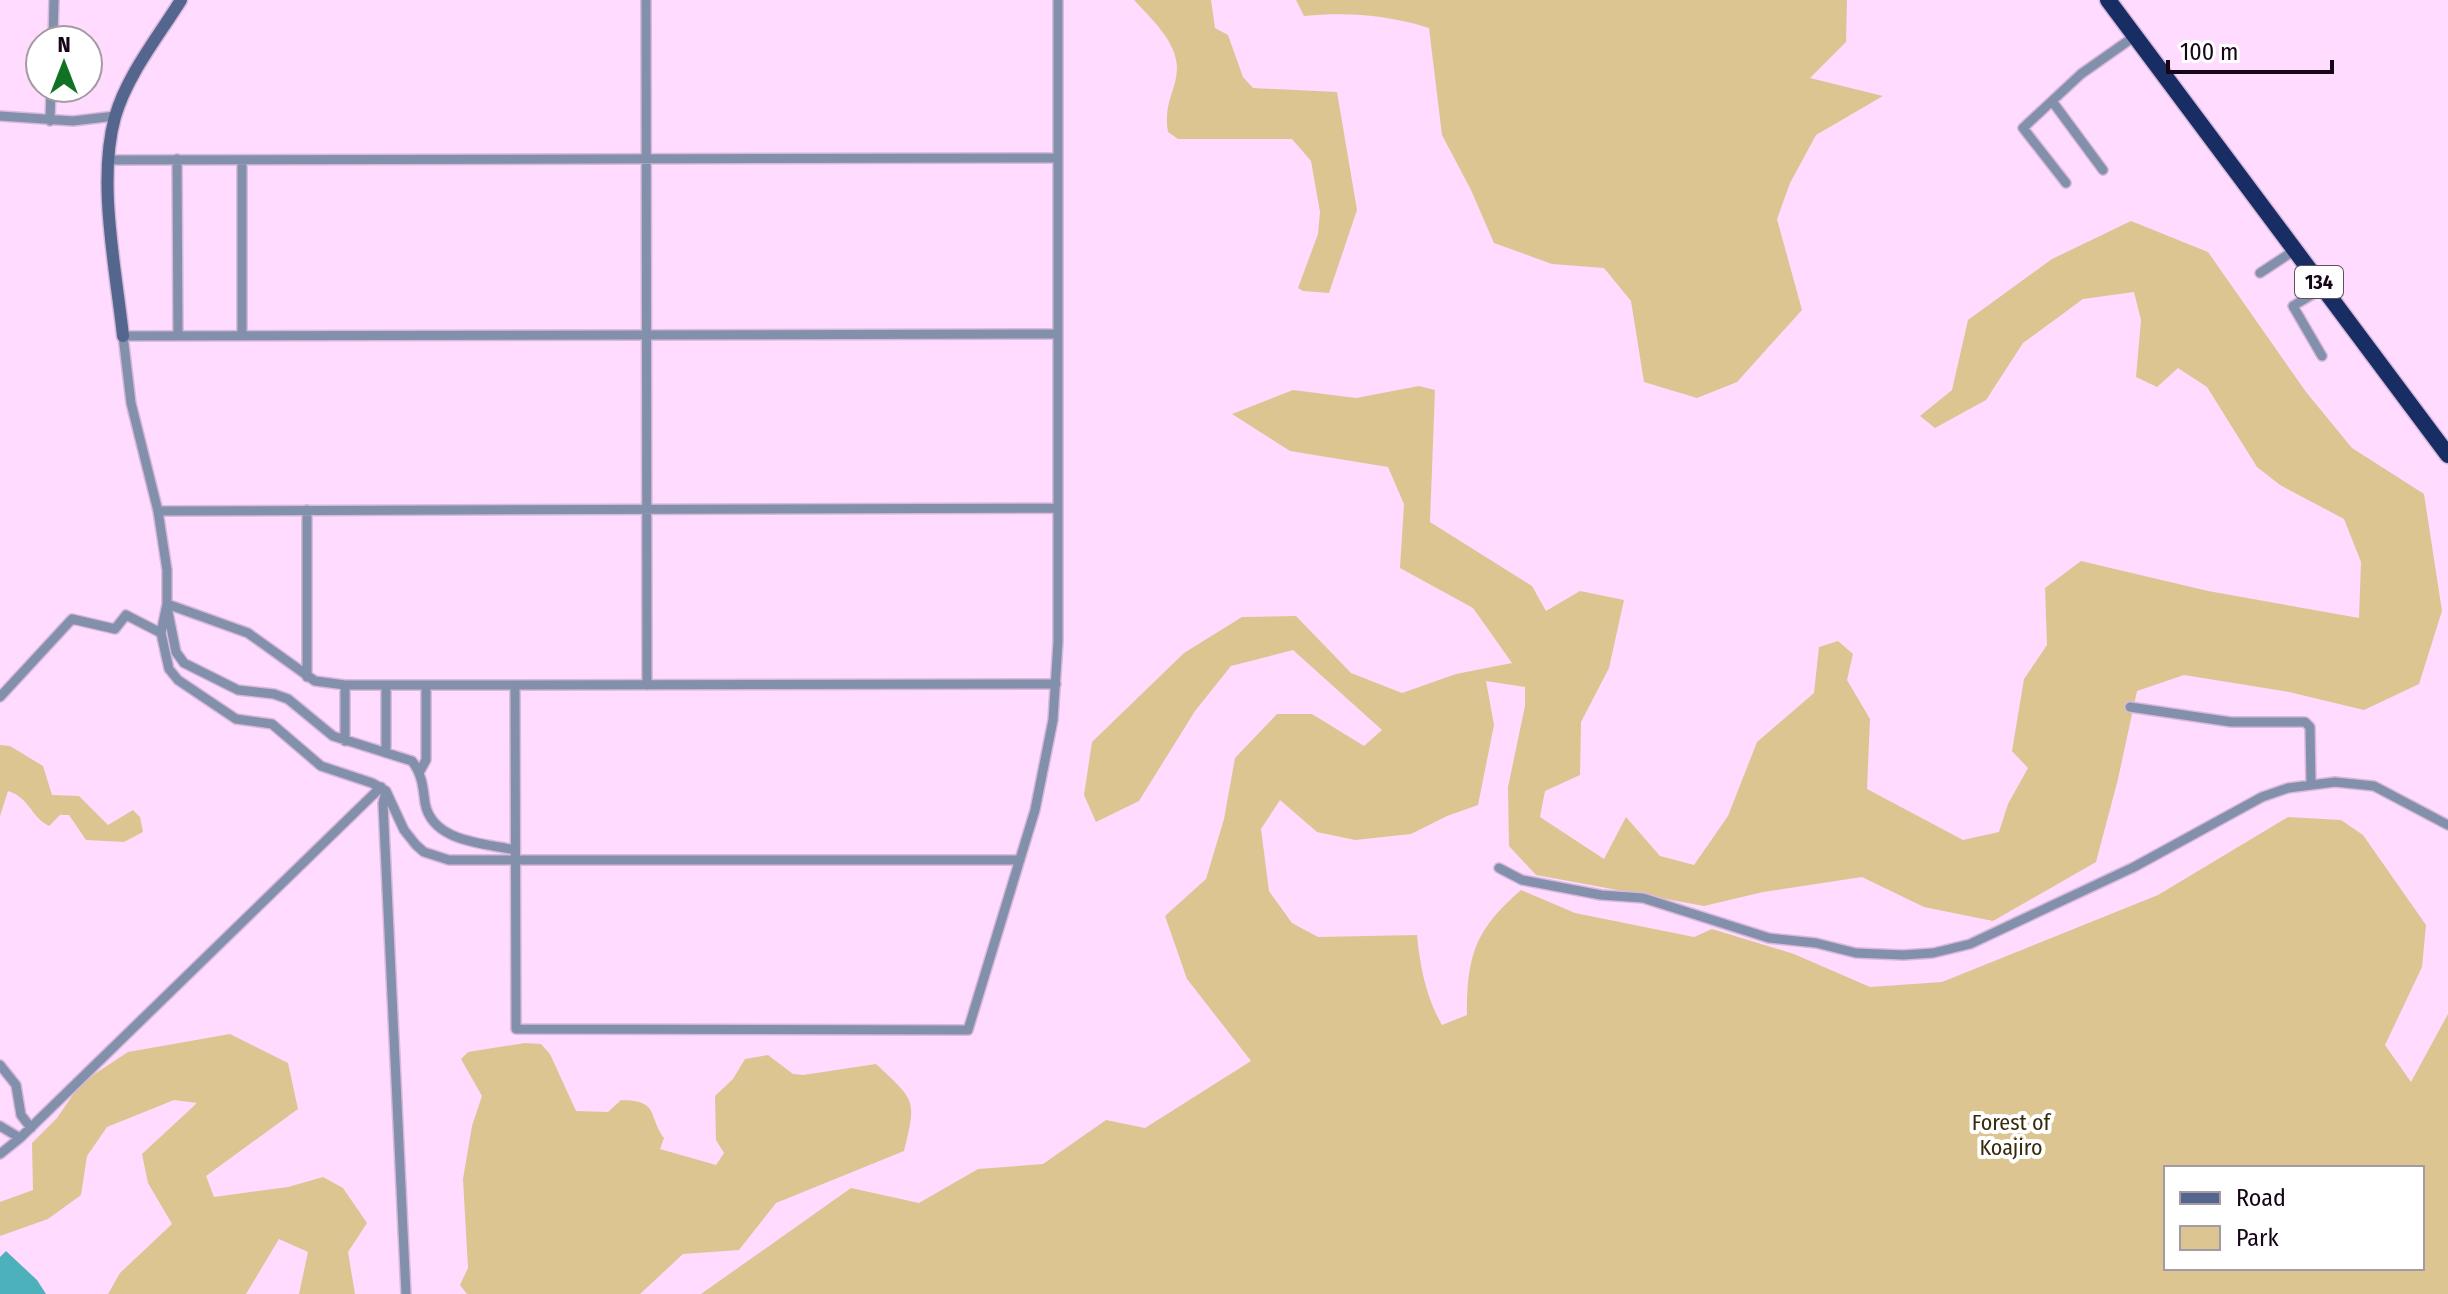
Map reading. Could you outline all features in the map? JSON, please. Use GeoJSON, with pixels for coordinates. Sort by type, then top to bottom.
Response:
{"type":"FeatureCollection","features":[{"type":"Feature","properties":{"kind":"highway","name":"134"},"geometry":{"type":"LineString","coordinates":[[2108,0],[2448,455]]}},
{"type":"Feature","properties":{"kind":"street"},"geometry":{"type":"LineString","coordinates":[[53,24],[54,0]]}},
{"type":"Feature","properties":{"kind":"street"},"geometry":{"type":"LineString","coordinates":[[181,0],[129,81],[115,116],[108,160],[108,197],[131,403],[158,511],[167,570],[167,604],[176,652],[184,663],[238,690],[274,694],[288,699],[333,736],[412,761],[420,771],[427,813],[434,825],[448,834],[515,855]]}},
{"type":"Feature","properties":{"kind":"street"},"geometry":{"type":"LineString","coordinates":[[646,0],[647,685]]}},
{"type":"Feature","properties":{"kind":"street"},"geometry":{"type":"LineString","coordinates":[[515,685],[516,1029],[968,1030],[1020,860],[1047,753],[1056,684],[1058,0]]}},
{"type":"Feature","properties":{"kind":"street"},"geometry":{"type":"LineString","coordinates":[[2066,183],[2023,128],[2081,74],[2135,36]]}},
{"type":"Feature","properties":{"kind":"street"},"geometry":{"type":"LineString","coordinates":[[2052,101],[2103,170]]}},
{"type":"Feature","properties":{"kind":"street"},"geometry":{"type":"LineString","coordinates":[[50,121],[51,104]]}},
{"type":"Feature","properties":{"kind":"street"},"geometry":{"type":"LineString","coordinates":[[0,116],[50,121],[115,116]]}},
{"type":"Feature","properties":{"kind":"street"},"geometry":{"type":"LineString","coordinates":[[108,160],[1058,158]]}},
{"type":"Feature","properties":{"kind":"street"},"geometry":{"type":"LineString","coordinates":[[177,159],[178,336]]}},
{"type":"Feature","properties":{"kind":"street"},"geometry":{"type":"LineString","coordinates":[[242,160],[242,336]]}},
{"type":"Feature","properties":{"kind":"street"},"geometry":{"type":"LineString","coordinates":[[2260,273],[2295,250]]}},
{"type":"Feature","properties":{"kind":"street"},"geometry":{"type":"LineString","coordinates":[[2322,356],[2293,306],[2323,288]]}},
{"type":"Feature","properties":{"kind":"street"},"geometry":{"type":"LineString","coordinates":[[123,336],[1058,334]]}},
{"type":"Feature","properties":{"kind":"street"},"geometry":{"type":"LineString","coordinates":[[158,511],[1058,508]]}},
{"type":"Feature","properties":{"kind":"street"},"geometry":{"type":"LineString","coordinates":[[307,510],[307,677]]}},
{"type":"Feature","properties":{"kind":"street"},"geometry":{"type":"LineString","coordinates":[[167,604],[248,633],[315,681],[345,685],[1056,684]]}},
{"type":"Feature","properties":{"kind":"street"},"geometry":{"type":"LineString","coordinates":[[167,604],[161,633],[169,669],[190,690],[236,719],[272,724],[321,766],[383,789],[404,830],[424,852],[449,860],[515,855],[1020,860]]}},
{"type":"Feature","properties":{"kind":"street"},"geometry":{"type":"LineString","coordinates":[[0,697],[72,619],[115,629],[126,615],[161,633]]}},
{"type":"Feature","properties":{"kind":"street"},"geometry":{"type":"LineString","coordinates":[[345,685],[345,741]]}},
{"type":"Feature","properties":{"kind":"street"},"geometry":{"type":"LineString","coordinates":[[386,685],[386,753]]}},
{"type":"Feature","properties":{"kind":"street"},"geometry":{"type":"LineString","coordinates":[[420,771],[426,760],[426,685]]}},
{"type":"Feature","properties":{"kind":"street"},"geometry":{"type":"LineString","coordinates":[[2130,707],[2231,722],[2305,722],[2310,727],[2311,785]]}},
{"type":"Feature","properties":{"kind":"street"},"geometry":{"type":"LineString","coordinates":[[1499,868],[1522,880],[1601,895],[1643,898],[1769,938],[1816,943],[1866,954],[1933,953],[1980,940],[2134,867],[2275,792],[2335,782],[2374,786],[2448,825]]}},
{"type":"Feature","properties":{"kind":"street"},"geometry":{"type":"LineString","coordinates":[[0,1154],[31,1128],[383,789]]}},
{"type":"Feature","properties":{"kind":"street"},"geometry":{"type":"LineString","coordinates":[[383,789],[406,1294]]}},
{"type":"Feature","properties":{"kind":"street"},"geometry":{"type":"LineString","coordinates":[[0,1065],[16,1085],[21,1115],[31,1128]]}},
{"type":"Feature","properties":{"kind":"street"},"geometry":{"type":"LineString","coordinates":[[0,1126],[20,1138]]}},
{"type":"Feature","properties":{"kind":"green space"},"geometry":{"type":"Polygon","coordinates":[[[1134,0],[1211,0],[1215,28],[1228,35],[1243,77],[1253,88],[1337,92],[1357,210],[1329,293],[1298,288],[1318,234],[1320,212],[1311,161],[1292,139],[1178,139],[1168,132],[1167,113],[1176,77],[1176,59],[1162,31],[1134,0]]]}},
{"type":"Feature","properties":{"kind":"green space"},"geometry":{"type":"Polygon","coordinates":[[[1296,0],[1847,0],[1846,42],[1810,78],[1883,96],[1816,135],[1790,183],[1777,219],[1802,310],[1737,382],[1697,398],[1644,382],[1631,301],[1604,268],[1552,264],[1494,243],[1442,135],[1429,28],[1367,16],[1304,16],[1296,0]]]}},
{"type":"Feature","properties":{"kind":"green space","name":"Forest of Koajiro"},"geometry":{"type":"Polygon","coordinates":[[[2131,221],[2208,252],[2306,392],[2352,448],[2424,494],[2442,611],[2419,684],[2364,710],[2289,692],[2184,675],[2137,691],[2096,862],[1993,921],[1924,907],[1862,877],[1763,892],[1704,906],[1536,875],[1509,846],[1508,787],[1525,706],[1525,687],[1486,681],[1494,725],[1478,805],[1411,834],[1355,840],[1317,832],[1280,800],[1261,829],[1269,891],[1292,923],[1318,937],[1417,935],[1425,982],[1442,1025],[1467,1015],[1469,976],[1477,945],[1493,918],[1521,890],[1575,913],[1694,937],[1712,929],[1794,954],[1870,987],[1942,982],[2158,895],[2288,817],[2341,820],[2363,835],[2426,925],[2422,967],[2385,1045],[2411,1082],[2448,1014],[2448,1294],[701,1294],[851,1188],[919,1203],[978,1169],[1043,1164],[1106,1120],[1145,1128],[1251,1061],[1187,979],[1165,916],[1206,879],[1224,819],[1235,758],[1277,714],[1312,714],[1364,746],[1382,730],[1293,650],[1231,666],[1195,711],[1139,801],[1096,822],[1084,795],[1092,742],[1184,653],[1242,617],[1296,616],[1351,673],[1402,693],[1456,674],[1512,663],[1473,608],[1400,568],[1404,504],[1388,467],[1290,451],[1232,414],[1293,390],[1356,398],[1419,386],[1435,390],[1430,522],[1532,586],[1546,611],[1580,591],[1624,600],[1609,668],[1581,722],[1580,775],[1545,791],[1540,817],[1604,859],[1626,817],[1660,856],[1694,865],[1728,816],[1757,742],[1814,693],[1819,647],[1838,641],[1853,654],[1847,680],[1870,719],[1867,789],[1963,840],[1999,832],[2008,804],[2028,768],[2012,751],[2024,679],[2047,645],[2045,588],[2081,561],[2208,591],[2359,618],[2361,562],[2344,519],[2280,485],[2257,467],[2207,387],[2178,368],[2157,387],[2136,377],[2141,320],[2134,292],[2083,299],[2023,343],[1986,400],[1935,428],[1920,416],[1952,390],[1968,320],[2052,259],[2131,221]]]}},
{"type":"Feature","properties":{"kind":"green space"},"geometry":{"type":"Polygon","coordinates":[[[0,745],[10,746],[43,766],[52,795],[79,796],[108,825],[133,810],[140,817],[143,832],[124,842],[86,840],[69,815],[60,815],[49,826],[21,798],[8,791],[0,816],[0,745]]]}},
{"type":"Feature","properties":{"kind":"green space"},"geometry":{"type":"Polygon","coordinates":[[[230,1034],[288,1063],[298,1109],[206,1176],[214,1197],[288,1187],[323,1177],[343,1188],[367,1223],[348,1252],[355,1294],[299,1294],[308,1252],[279,1239],[246,1294],[108,1294],[120,1273],[172,1224],[148,1183],[142,1154],[197,1103],[174,1100],[107,1127],[87,1156],[81,1195],[48,1219],[0,1236],[0,1202],[33,1190],[32,1143],[57,1118],[81,1083],[128,1052],[230,1034]]]}},
{"type":"Feature","properties":{"kind":"green space"},"geometry":{"type":"Polygon","coordinates":[[[525,1043],[541,1044],[550,1054],[576,1111],[608,1112],[621,1100],[642,1103],[651,1110],[664,1138],[660,1149],[716,1165],[724,1153],[716,1140],[715,1096],[733,1079],[745,1059],[768,1055],[793,1074],[803,1075],[876,1064],[899,1086],[910,1102],[911,1120],[904,1151],[776,1203],[739,1250],[683,1254],[640,1294],[467,1294],[460,1285],[468,1268],[463,1179],[472,1126],[482,1096],[461,1059],[468,1052],[525,1043]]]}},
{"type":"Feature","properties":{"kind":"shaded area"},"geometry":{"type":"Polygon","coordinates":[[[6,1251],[37,1280],[46,1294],[0,1294],[0,1257],[6,1251]]]}}]}
